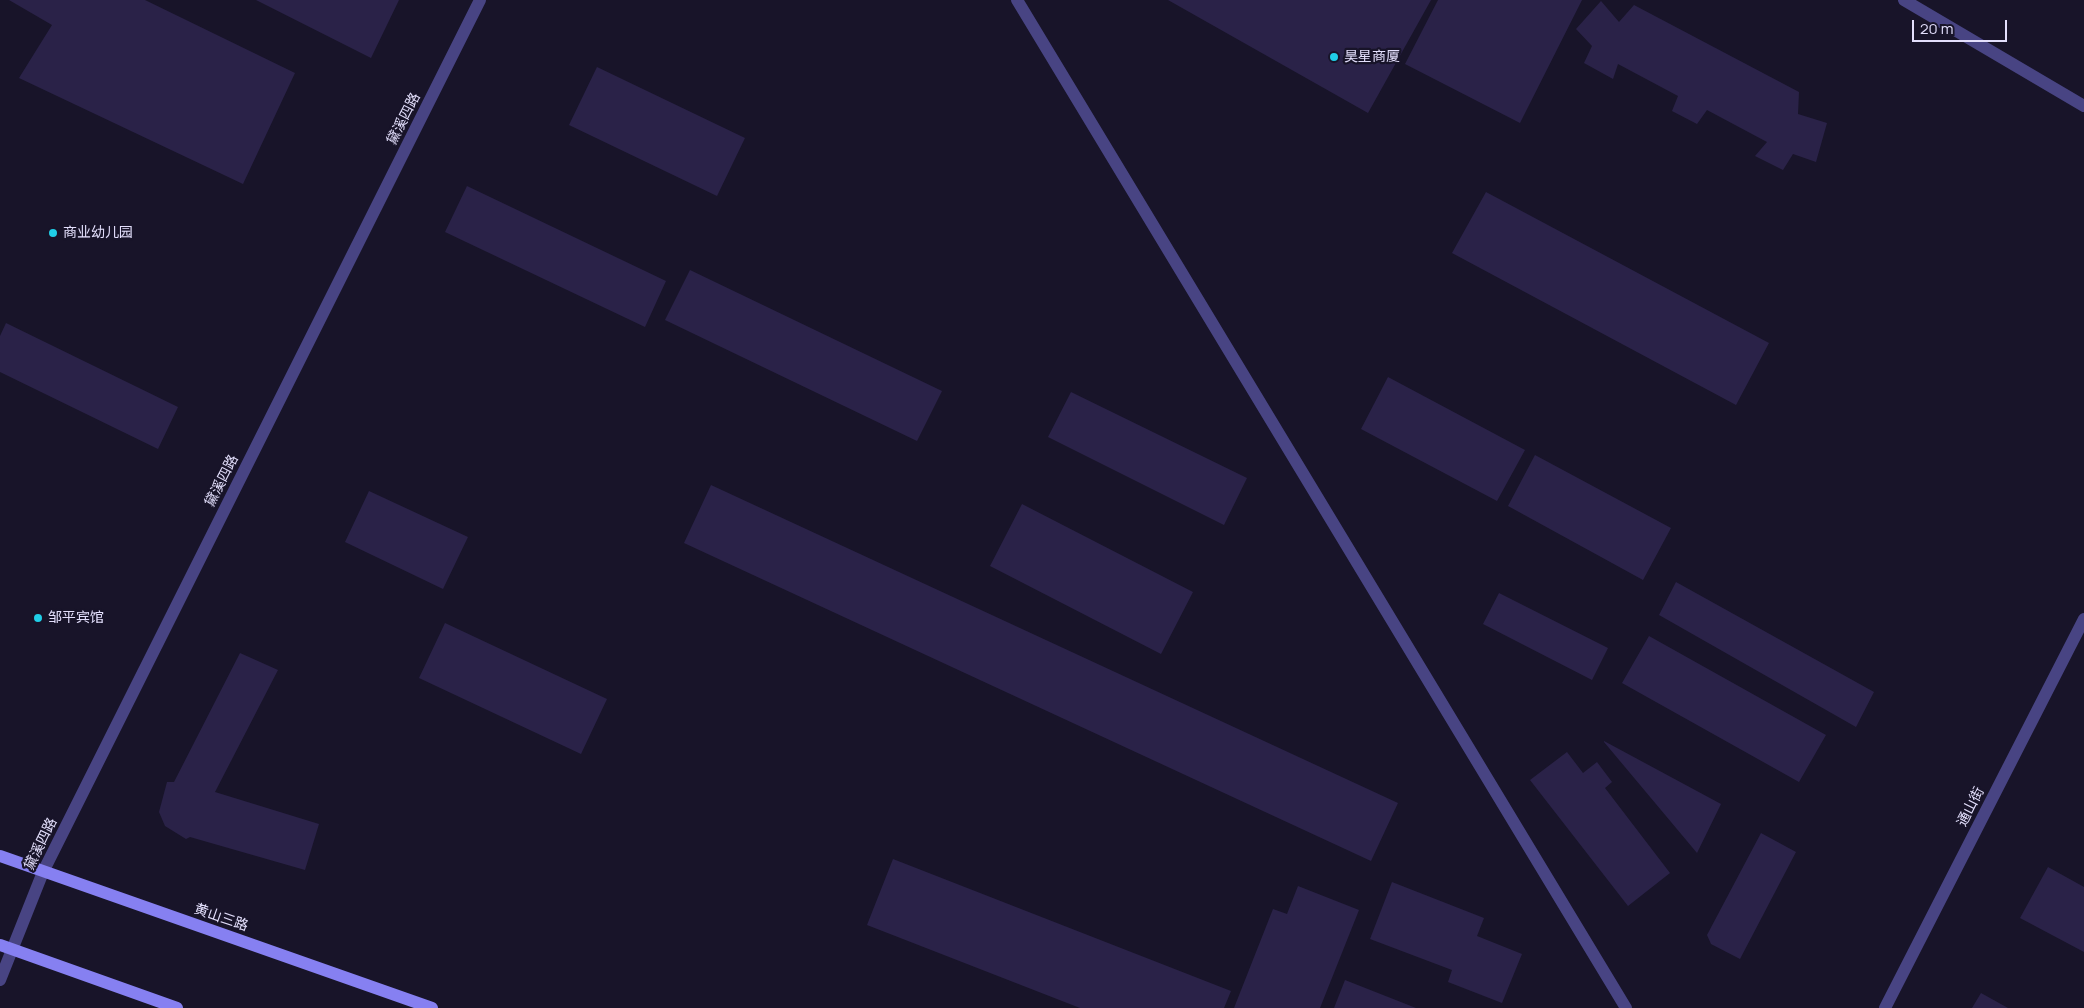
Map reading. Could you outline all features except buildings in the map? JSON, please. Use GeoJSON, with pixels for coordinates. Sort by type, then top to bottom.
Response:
{"type":"FeatureCollection","features":[{"type":"Feature","properties":{"kind":"main road","name":"黄山三路"},"geometry":{"type":"LineString","coordinates":[[0,856],[432,1008]]}},
{"type":"Feature","properties":{"kind":"main road"},"geometry":{"type":"LineString","coordinates":[[6,947],[177,1008]]}},
{"type":"Feature","properties":{"kind":"street","name":"黛溪四路"},"geometry":{"type":"LineString","coordinates":[[0,980],[6,947],[480,0]]}},
{"type":"Feature","properties":{"kind":"street"},"geometry":{"type":"LineString","coordinates":[[1018,0],[1626,1008]]}},
{"type":"Feature","properties":{"kind":"street"},"geometry":{"type":"LineString","coordinates":[[1904,0],[2084,106]]}},
{"type":"Feature","properties":{"kind":"street","name":"通山街"},"geometry":{"type":"LineString","coordinates":[[1885,1008],[2084,619]]}},
{"type":"Feature","properties":{"kind":"place","name":"昊星商厦"},"geometry":{"type":"Point","coordinates":[1334,57]}},
{"type":"Feature","properties":{"kind":"place","name":"商业幼儿园"},"geometry":{"type":"Point","coordinates":[53,233]}},
{"type":"Feature","properties":{"kind":"place","name":"邹平宾馆"},"geometry":{"type":"Point","coordinates":[38,618]}}]}
